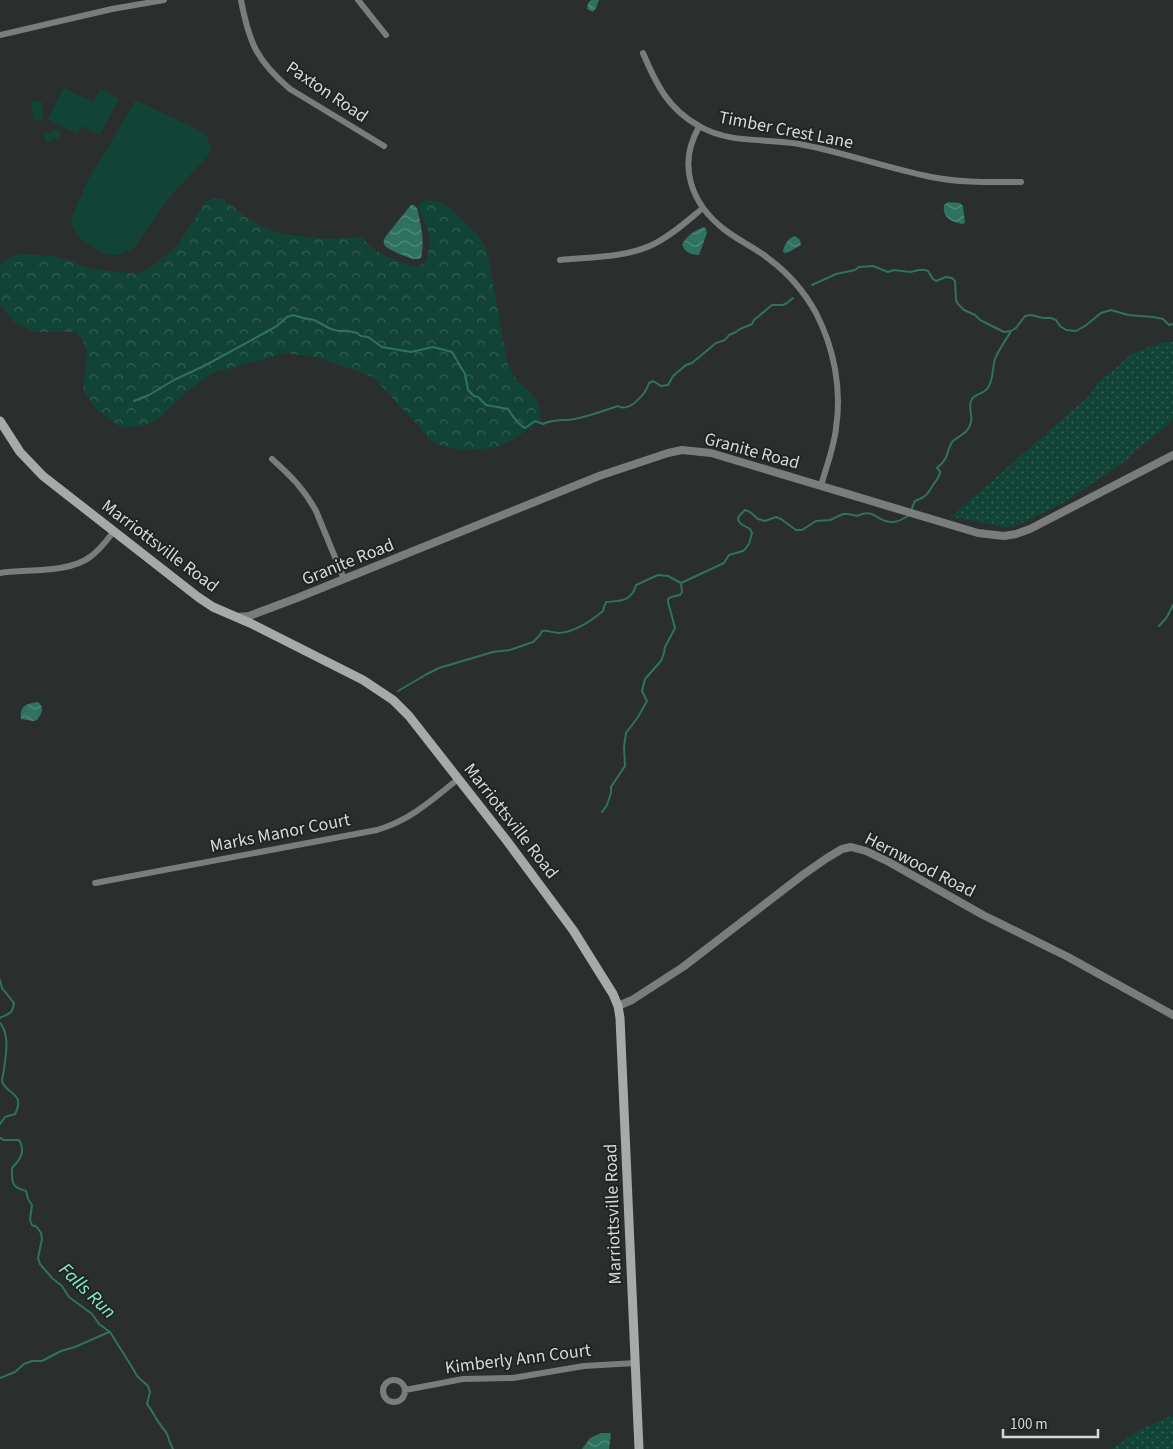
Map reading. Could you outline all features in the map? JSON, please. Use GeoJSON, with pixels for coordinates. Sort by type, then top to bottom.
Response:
{"type":"FeatureCollection","features":[{"type":"Feature","properties":{"kind":"main road","name":"Marriottsville Road"},"geometry":{"type":"LineString","coordinates":[[0,421],[15,446],[51,482],[198,597],[213,607],[363,680],[399,705],[568,922],[598,968],[618,1006],[622,1048],[639,1449]]}},
{"type":"Feature","properties":{"kind":"street"},"geometry":{"type":"LineString","coordinates":[[110,0],[112,9]]}},
{"type":"Feature","properties":{"kind":"street"},"geometry":{"type":"LineString","coordinates":[[0,35],[112,9],[164,0]]}},
{"type":"Feature","properties":{"kind":"street","name":"Paxton Road"},"geometry":{"type":"LineString","coordinates":[[241,0],[251,40],[266,67],[290,89],[384,146]]}},
{"type":"Feature","properties":{"kind":"street"},"geometry":{"type":"LineString","coordinates":[[358,0],[386,35]]}},
{"type":"Feature","properties":{"kind":"street","name":"Timber Crest Lane"},"geometry":{"type":"LineString","coordinates":[[643,53],[658,86],[676,110],[699,127],[724,137],[806,146],[933,177],[972,182],[1021,182]]}},
{"type":"Feature","properties":{"kind":"street"},"geometry":{"type":"LineString","coordinates":[[699,127],[691,144],[688,164],[692,188],[703,208],[713,220],[727,231],[757,250],[785,272],[808,300],[824,331],[836,372],[838,404],[837,427],[821,486]]}},
{"type":"Feature","properties":{"kind":"street"},"geometry":{"type":"LineString","coordinates":[[560,260],[620,254],[646,248],[669,235],[703,208]]}},
{"type":"Feature","properties":{"kind":"street","name":"Granite Road"},"geometry":{"type":"LineString","coordinates":[[237,618],[256,614],[599,476],[682,450],[710,453],[978,533],[1004,536],[1016,534],[1038,525],[1173,455]]}},
{"type":"Feature","properties":{"kind":"street"},"geometry":{"type":"LineString","coordinates":[[272,459],[297,482],[310,500],[344,579]]}},
{"type":"Feature","properties":{"kind":"street"},"geometry":{"type":"LineString","coordinates":[[0,573],[71,566],[81,563],[98,550],[114,532]]}},
{"type":"Feature","properties":{"kind":"street","name":"Marks Manor Court"},"geometry":{"type":"LineString","coordinates":[[95,884],[392,826],[420,810],[458,779]]}},
{"type":"Feature","properties":{"kind":"street","name":"Hernwood Road"},"geometry":{"type":"LineString","coordinates":[[618,1006],[632,1000],[683,967],[834,853],[851,847],[866,851],[888,862],[983,915],[1068,957],[1173,1015]]}},
{"type":"Feature","properties":{"kind":"street","name":"Kimberly Ann Court"},"geometry":{"type":"LineString","coordinates":[[405,1390],[463,1379],[504,1379],[584,1366],[636,1363]]}},
{"type":"Feature","properties":{"kind":"green space"},"geometry":{"type":"Polygon","coordinates":[[[64,88],[93,102],[100,89],[119,99],[100,135],[82,126],[77,134],[48,119],[64,88]]]}},
{"type":"Feature","properties":{"kind":"green space"},"geometry":{"type":"Polygon","coordinates":[[[136,100],[205,133],[211,151],[172,194],[134,248],[119,255],[104,254],[83,241],[72,226],[72,217],[87,182],[136,100]]]}},
{"type":"Feature","properties":{"kind":"green space"},"geometry":{"type":"Polygon","coordinates":[[[32,102],[42,102],[43,119],[33,120],[32,102]]]}},
{"type":"Feature","properties":{"kind":"green space"},"geometry":{"type":"Polygon","coordinates":[[[57,129],[61,136],[47,143],[43,135],[57,129]]]}},
{"type":"Feature","properties":{"kind":"green space"},"geometry":{"type":"Polygon","coordinates":[[[214,198],[223,199],[251,221],[277,233],[324,239],[362,237],[379,253],[417,267],[425,263],[430,240],[418,206],[425,200],[443,202],[476,233],[487,250],[507,362],[515,377],[537,400],[540,421],[509,442],[493,448],[465,450],[435,444],[373,377],[320,358],[286,353],[212,373],[190,389],[158,419],[142,426],[122,428],[98,411],[87,396],[83,387],[87,359],[86,349],[83,340],[76,332],[36,332],[19,325],[11,319],[0,304],[0,264],[17,254],[54,256],[92,269],[137,274],[154,265],[177,246],[206,202],[214,198]]]}},
{"type":"Feature","properties":{"kind":"green space"},"geometry":{"type":"Polygon","coordinates":[[[1173,342],[1173,420],[1127,460],[1065,502],[1016,526],[1003,527],[951,517],[1089,396],[1099,381],[1131,354],[1161,343],[1173,342]]]}},
{"type":"Feature","properties":{"kind":"green space"},"geometry":{"type":"Polygon","coordinates":[[[1173,1415],[1173,1449],[1111,1449],[1140,1430],[1173,1415]]]}},
{"type":"Feature","properties":{"kind":"water"},"geometry":{"type":"Polygon","coordinates":[[[591,0],[599,0],[593,12],[587,9],[588,3],[591,0]]]}},
{"type":"Feature","properties":{"kind":"water"},"geometry":{"type":"Polygon","coordinates":[[[948,202],[960,203],[963,206],[965,223],[954,222],[946,216],[944,205],[948,202]]]}},
{"type":"Feature","properties":{"kind":"water"},"geometry":{"type":"Polygon","coordinates":[[[411,205],[417,208],[422,233],[423,246],[421,258],[418,259],[397,253],[385,246],[384,243],[386,236],[411,205]]]}},
{"type":"Feature","properties":{"kind":"water"},"geometry":{"type":"Polygon","coordinates":[[[704,227],[707,233],[699,255],[689,253],[682,245],[691,234],[704,227]]]}},
{"type":"Feature","properties":{"kind":"water"},"geometry":{"type":"Polygon","coordinates":[[[795,236],[800,240],[801,245],[784,253],[787,242],[795,236]]]}},
{"type":"Feature","properties":{"kind":"water"},"geometry":{"type":"Polygon","coordinates":[[[38,702],[42,711],[37,720],[21,719],[25,706],[38,702]]]}},
{"type":"Feature","properties":{"kind":"water"},"geometry":{"type":"Polygon","coordinates":[[[601,1433],[610,1433],[611,1435],[609,1449],[582,1449],[590,1438],[601,1433]]]}},
{"type":"Feature","properties":{"kind":"waterway"},"geometry":{"type":"LineString","coordinates":[[812,285],[836,274],[855,270],[859,267],[873,266],[888,272],[894,270],[910,272],[925,270],[936,281],[946,277],[952,278],[955,281],[958,304],[980,320],[1004,332],[1016,328],[1025,316],[1031,315],[1051,318],[1056,320],[1066,330],[1076,331],[1101,313],[1111,310],[1128,315],[1163,319],[1169,325],[1173,324]]}},
{"type":"Feature","properties":{"kind":"waterway"},"geometry":{"type":"LineString","coordinates":[[134,401],[206,365],[277,326],[287,317],[293,315],[314,320],[331,329],[357,333],[368,337],[382,347],[411,352],[433,347],[452,352],[465,374],[468,390],[486,405],[508,409],[517,422],[525,428],[535,421],[543,424],[575,419],[618,406],[627,407],[641,397],[649,383],[653,381],[661,386],[668,385],[673,376],[716,343],[725,340],[729,335],[752,324],[754,320],[772,305],[783,305],[793,298]]}},
{"type":"Feature","properties":{"kind":"waterway"},"geometry":{"type":"LineString","coordinates":[[912,508],[915,501],[926,495],[939,477],[940,471],[937,468],[946,457],[951,443],[970,426],[970,408],[973,397],[985,391],[989,386],[995,359],[1011,331]]}},
{"type":"Feature","properties":{"kind":"waterway"},"geometry":{"type":"LineString","coordinates":[[398,691],[439,668],[493,652],[510,650],[533,642],[542,631],[559,633],[577,628],[603,611],[606,602],[629,597],[636,585],[658,575],[668,576],[681,583],[724,563],[729,555],[743,551],[749,544],[752,533],[750,529],[738,520],[745,510],[758,519],[765,521],[776,517],[796,530],[802,530],[816,521],[830,520],[843,514],[857,516],[868,513],[888,522],[899,521],[908,516]]}},
{"type":"Feature","properties":{"kind":"waterway"},"geometry":{"type":"LineString","coordinates":[[602,812],[607,805],[611,787],[625,766],[624,747],[626,733],[647,701],[642,691],[645,679],[661,661],[665,647],[675,628],[668,599],[680,595],[682,592],[681,583]]}},
{"type":"Feature","properties":{"kind":"waterway"},"geometry":{"type":"LineString","coordinates":[[1159,626],[1167,617],[1173,605]]}},
{"type":"Feature","properties":{"kind":"waterway","name":"Falls Run"},"geometry":{"type":"LineString","coordinates":[[0,980],[2,988],[14,1003],[11,1012],[0,1018]]}},
{"type":"Feature","properties":{"kind":"waterway","name":"Falls Run"},"geometry":{"type":"LineString","coordinates":[[0,1023],[6,1039],[6,1057],[2,1081],[4,1086],[14,1094],[18,1102],[15,1114],[5,1117],[0,1124]]}},
{"type":"Feature","properties":{"kind":"waterway","name":"Falls Run"},"geometry":{"type":"LineString","coordinates":[[0,1138],[4,1140],[19,1140],[21,1144],[22,1152],[12,1168],[12,1180],[16,1187],[26,1191],[32,1205],[30,1220],[32,1225],[37,1227],[41,1233],[42,1239],[38,1258],[40,1264],[62,1286],[69,1297],[92,1314],[99,1324],[110,1332],[137,1376],[148,1386],[150,1392],[147,1404],[166,1433],[173,1449]]}},
{"type":"Feature","properties":{"kind":"waterway"},"geometry":{"type":"LineString","coordinates":[[0,1378],[15,1372],[24,1364],[32,1361],[42,1361],[61,1351],[109,1332]]}}]}
